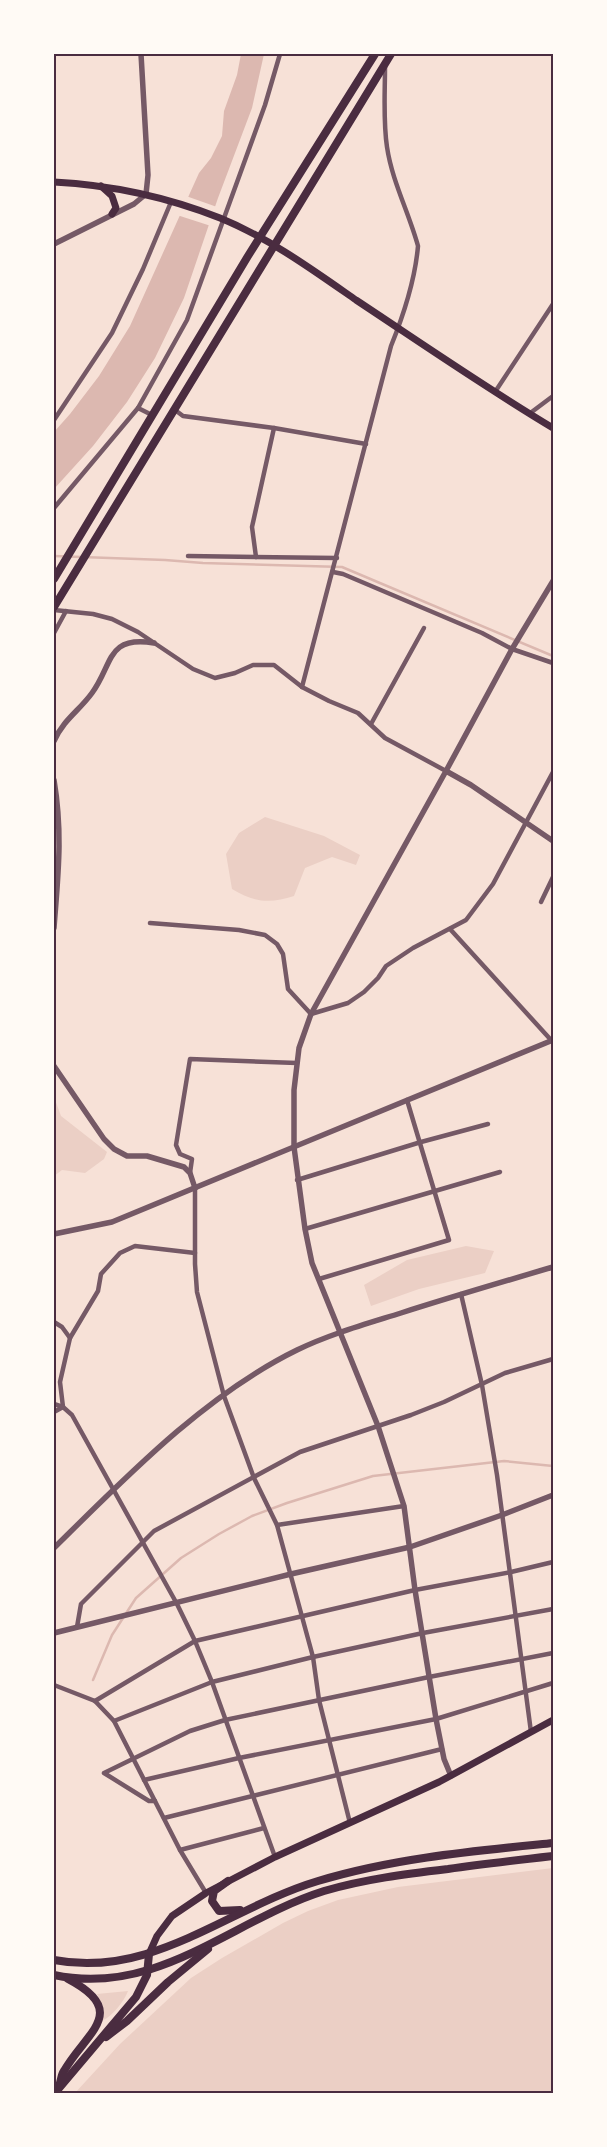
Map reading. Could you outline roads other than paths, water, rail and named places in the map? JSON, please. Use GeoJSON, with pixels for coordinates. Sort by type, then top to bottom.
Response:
{"type":"FeatureCollection","features":[{"type":"Feature","properties":{"kind":"highway"},"geometry":{"type":"LineString","coordinates":[[54,578],[259,238],[373,54]]}},
{"type":"Feature","properties":{"kind":"highway"},"geometry":{"type":"LineString","coordinates":[[54,608],[391,54]]}},
{"type":"Feature","properties":{"kind":"highway"},"geometry":{"type":"LineString","coordinates":[[54,1960],[88,1964],[118,1962],[149,1954],[201,1932],[252,1907],[315,1882],[356,1870],[422,1859],[553,1843]]}},
{"type":"Feature","properties":{"kind":"highway"},"geometry":{"type":"LineString","coordinates":[[54,1975],[96,1979],[120,1977],[148,1971],[218,1941],[296,1902],[348,1884],[410,1873],[553,1856]]}},
{"type":"Feature","properties":{"kind":"highway"},"geometry":{"type":"LineString","coordinates":[[228,1881],[214,1891],[212,1895],[212,1901],[216,1908],[225,1912],[252,1907]]}},
{"type":"Feature","properties":{"kind":"highway"},"geometry":{"type":"LineString","coordinates":[[94,2046],[127,2021],[168,1982],[218,1941]]}},
{"type":"Feature","properties":{"kind":"highway"},"geometry":{"type":"LineString","coordinates":[[57,2090],[136,1997],[148,1971],[149,1954]]}},
{"type":"Feature","properties":{"kind":"highway"},"geometry":{"type":"LineString","coordinates":[[57,2090],[63,2072],[94,2030],[99,2012],[97,2002],[91,1994],[63,1977]]}},
{"type":"Feature","properties":{"kind":"main road"},"geometry":{"type":"LineString","coordinates":[[54,182],[101,186],[146,194],[221,219],[273,246],[553,428]]}},
{"type":"Feature","properties":{"kind":"main road"},"geometry":{"type":"LineString","coordinates":[[101,186],[114,200],[116,208],[112,214]]}},
{"type":"Feature","properties":{"kind":"main road"},"geometry":{"type":"LineString","coordinates":[[149,1954],[157,1936],[172,1916],[206,1892],[275,1857],[451,1776],[553,1720]]}},
{"type":"Feature","properties":{"kind":"street"},"geometry":{"type":"LineString","coordinates":[[54,244],[134,204],[146,194],[148,175],[141,54]]}},
{"type":"Feature","properties":{"kind":"street"},"geometry":{"type":"LineString","coordinates":[[54,508],[138,408],[187,320],[221,219],[265,105],[280,54]]}},
{"type":"Feature","properties":{"kind":"street"},"geometry":{"type":"LineString","coordinates":[[302,687],[392,346],[410,290],[418,246],[393,175],[387,148],[385,64]]}},
{"type":"Feature","properties":{"kind":"street"},"geometry":{"type":"LineString","coordinates":[[54,420],[112,333],[143,270],[173,202]]}},
{"type":"Feature","properties":{"kind":"street"},"geometry":{"type":"LineString","coordinates":[[495,392],[553,304]]}},
{"type":"Feature","properties":{"kind":"street"},"geometry":{"type":"LineString","coordinates":[[530,414],[553,396]]}},
{"type":"Feature","properties":{"kind":"street"},"geometry":{"type":"LineString","coordinates":[[138,408],[152,415]]}},
{"type":"Feature","properties":{"kind":"street"},"geometry":{"type":"LineString","coordinates":[[175,410],[183,416],[274,428],[366,444]]}},
{"type":"Feature","properties":{"kind":"street"},"geometry":{"type":"LineString","coordinates":[[256,557],[252,527],[274,428]]}},
{"type":"Feature","properties":{"kind":"street"},"geometry":{"type":"LineString","coordinates":[[188,556],[337,558]]}},
{"type":"Feature","properties":{"kind":"street"},"geometry":{"type":"LineString","coordinates":[[333,572],[343,574],[553,663]]}},
{"type":"Feature","properties":{"kind":"street"},"geometry":{"type":"LineString","coordinates":[[451,1776],[442,1749],[436,1719],[415,1590],[404,1506],[378,1426],[312,1263],[297,1180],[294,1147],[294,1090],[299,1048],[311,1014],[513,647],[553,580]]}},
{"type":"Feature","properties":{"kind":"street"},"geometry":{"type":"LineString","coordinates":[[54,608],[112,619],[207,676],[215,678],[253,666],[274,665],[302,687],[358,713],[385,738],[446,771],[553,840]]}},
{"type":"Feature","properties":{"kind":"street"},"geometry":{"type":"LineString","coordinates":[[54,633],[66,611]]}},
{"type":"Feature","properties":{"kind":"street"},"geometry":{"type":"LineString","coordinates":[[371,724],[424,628]]}},
{"type":"Feature","properties":{"kind":"street"},"geometry":{"type":"LineString","coordinates":[[54,741],[63,723],[92,693],[115,651],[127,643],[136,641],[154,643]]}},
{"type":"Feature","properties":{"kind":"street"},"geometry":{"type":"LineString","coordinates":[[311,1014],[348,1004],[364,992],[378,978],[386,966],[413,948],[466,920],[494,884],[553,772]]}},
{"type":"Feature","properties":{"kind":"street"},"geometry":{"type":"LineString","coordinates":[[54,782],[61,848],[54,928]]}},
{"type":"Feature","properties":{"kind":"street"},"geometry":{"type":"LineString","coordinates":[[541,902],[553,876]]}},
{"type":"Feature","properties":{"kind":"street"},"geometry":{"type":"LineString","coordinates":[[150,923],[239,930],[265,935],[277,944],[283,954],[288,989],[311,1014]]}},
{"type":"Feature","properties":{"kind":"street"},"geometry":{"type":"LineString","coordinates":[[54,1234],[112,1222],[552,1040],[450,929]]}},
{"type":"Feature","properties":{"kind":"street"},"geometry":{"type":"LineString","coordinates":[[190,1173],[192,1160],[180,1154],[176,1145],[190,1059],[297,1063]]}},
{"type":"Feature","properties":{"kind":"street"},"geometry":{"type":"LineString","coordinates":[[54,1066],[104,1139],[114,1148],[127,1156],[148,1156],[173,1162],[184,1167],[190,1173],[195,1188],[197,1292],[224,1396],[254,1478],[276,1525],[313,1657],[319,1700],[350,1823]]}},
{"type":"Feature","properties":{"kind":"street"},"geometry":{"type":"LineString","coordinates":[[319,1279],[448,1240],[421,1142],[407,1100]]}},
{"type":"Feature","properties":{"kind":"street"},"geometry":{"type":"LineString","coordinates":[[297,1180],[421,1142],[488,1124]]}},
{"type":"Feature","properties":{"kind":"street"},"geometry":{"type":"LineString","coordinates":[[305,1229],[500,1172]]}},
{"type":"Feature","properties":{"kind":"street"},"geometry":{"type":"LineString","coordinates":[[64,1407],[60,1382],[70,1338],[98,1291],[101,1274],[120,1252],[135,1246],[195,1252]]}},
{"type":"Feature","properties":{"kind":"street"},"geometry":{"type":"LineString","coordinates":[[54,1548],[113,1489],[166,1441],[224,1396],[277,1361],[340,1332],[461,1294],[553,1268]]}},
{"type":"Feature","properties":{"kind":"street"},"geometry":{"type":"LineString","coordinates":[[461,1294],[482,1385],[511,1572],[531,1732]]}},
{"type":"Feature","properties":{"kind":"street"},"geometry":{"type":"LineString","coordinates":[[54,1322],[62,1327],[70,1338]]}},
{"type":"Feature","properties":{"kind":"street"},"geometry":{"type":"LineString","coordinates":[[77,1627],[81,1604],[154,1531],[300,1452],[444,1402],[505,1374],[553,1359]]}},
{"type":"Feature","properties":{"kind":"street"},"geometry":{"type":"LineString","coordinates":[[54,1404],[64,1407],[72,1415],[177,1604],[212,1682],[275,1857]]}},
{"type":"Feature","properties":{"kind":"street"},"geometry":{"type":"LineString","coordinates":[[54,1412],[64,1407]]}},
{"type":"Feature","properties":{"kind":"street"},"geometry":{"type":"LineString","coordinates":[[54,1633],[177,1604],[290,1574],[410,1547],[553,1495]]}},
{"type":"Feature","properties":{"kind":"street"},"geometry":{"type":"LineString","coordinates":[[276,1525],[404,1506]]}},
{"type":"Feature","properties":{"kind":"street"},"geometry":{"type":"LineString","coordinates":[[95,1701],[195,1641],[415,1590],[553,1562]]}},
{"type":"Feature","properties":{"kind":"street"},"geometry":{"type":"LineString","coordinates":[[114,1721],[212,1682],[313,1657],[423,1633],[553,1609]]}},
{"type":"Feature","properties":{"kind":"street"},"geometry":{"type":"LineString","coordinates":[[155,1801],[149,1801],[104,1773],[190,1731],[225,1720],[521,1658],[553,1653]]}},
{"type":"Feature","properties":{"kind":"street"},"geometry":{"type":"LineString","coordinates":[[144,1780],[239,1758],[436,1719],[553,1683]]}},
{"type":"Feature","properties":{"kind":"street"},"geometry":{"type":"LineString","coordinates":[[54,1685],[95,1701],[114,1721],[180,1850],[206,1892]]}},
{"type":"Feature","properties":{"kind":"street"},"geometry":{"type":"LineString","coordinates":[[164,1818],[442,1749]]}},
{"type":"Feature","properties":{"kind":"street"},"geometry":{"type":"LineString","coordinates":[[180,1850],[264,1828]]}},
{"type":"Feature","properties":{"kind":"waterway"},"geometry":{"type":"LineString","coordinates":[[54,556],[342,567],[553,656]]}},
{"type":"Feature","properties":{"kind":"waterway"},"geometry":{"type":"LineString","coordinates":[[93,1680],[112,1635],[136,1598],[181,1558],[252,1516],[373,1476],[504,1461],[553,1466]]}}]}
